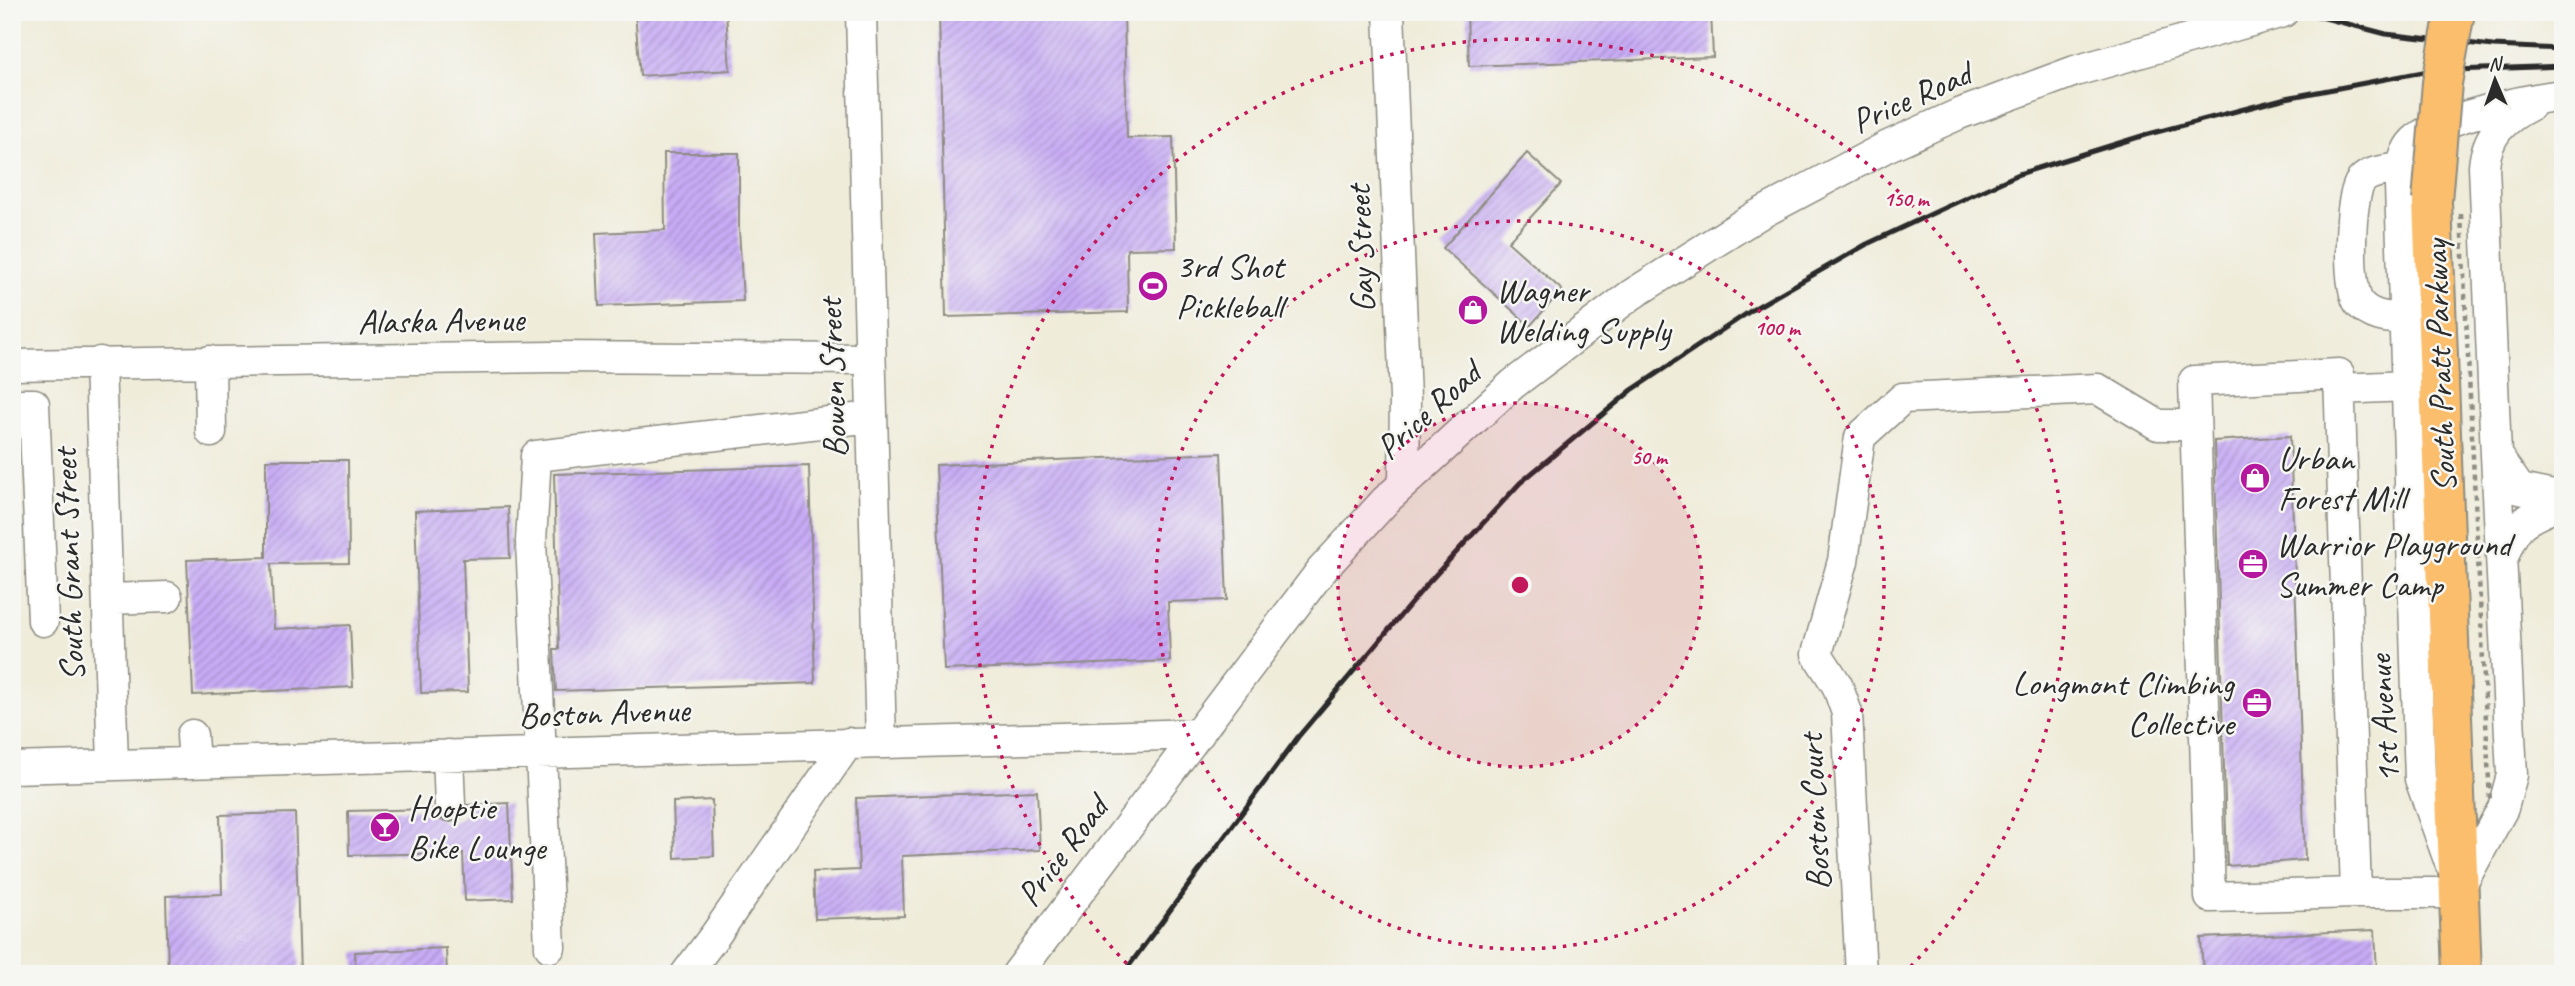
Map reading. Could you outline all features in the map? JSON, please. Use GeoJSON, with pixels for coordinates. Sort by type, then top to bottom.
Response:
{"type":"FeatureCollection","features":[{"type":"Feature","properties":{"kind":"main road","name":"South Pratt Parkway"},"geometry":{"type":"LineString","coordinates":[[2455,12],[2442,83],[2432,201],[2473,805],[2459,891],[2462,974]]}},
{"type":"Feature","properties":{"kind":"street","name":"Bowen Street"},"geometry":{"type":"LineString","coordinates":[[861,12],[881,742]]}},
{"type":"Feature","properties":{"kind":"street","name":"Gay Street"},"geometry":{"type":"LineString","coordinates":[[1389,12],[1405,398],[1404,483]]}},
{"type":"Feature","properties":{"kind":"street","name":"Price Road"},"geometry":{"type":"LineString","coordinates":[[1017,974],[1321,571],[1404,483],[1513,384],[1631,295],[1768,209],[1886,147],[1959,114],[2076,71],[2283,12]]}},
{"type":"Feature","properties":{"kind":"street","name":"1st Avenue"},"geometry":{"type":"LineString","coordinates":[[2459,891],[2420,779],[2400,186],[2403,156],[2413,142],[2430,129],[2504,106],[2555,96]]}},
{"type":"Feature","properties":{"kind":"street","name":"1st Avenue"},"geometry":{"type":"LineString","coordinates":[[2459,891],[2502,808],[2512,775],[2484,166],[2486,146],[2499,127],[2522,109],[2555,96]]}},
{"type":"Feature","properties":{"kind":"street"},"geometry":{"type":"LineString","coordinates":[[2402,168],[2370,174],[2361,180],[2355,192],[2351,258],[2352,285],[2358,302],[2378,316],[2404,320]]}},
{"type":"Feature","properties":{"kind":"street","name":"Alaska Avenue"},"geometry":{"type":"LineString","coordinates":[[12,365],[540,358],[870,359]]}},
{"type":"Feature","properties":{"kind":"street"},"geometry":{"type":"LineString","coordinates":[[210,361],[211,432]]}},
{"type":"Feature","properties":{"kind":"street","name":"South Grant Street"},"geometry":{"type":"LineString","coordinates":[[100,362],[113,765]]}},
{"type":"Feature","properties":{"kind":"street"},"geometry":{"type":"LineString","coordinates":[[2356,893],[2339,374],[2194,381],[2210,897],[2459,891]]}},
{"type":"Feature","properties":{"kind":"street"},"geometry":{"type":"LineString","coordinates":[[2339,389],[2407,386]]}},
{"type":"Feature","properties":{"kind":"street","name":"Boston Court"},"geometry":{"type":"LineString","coordinates":[[1861,974],[1847,713],[1837,685],[1817,654],[1843,561],[1860,437],[1903,398],[2098,389],[2158,425],[2195,425]]}},
{"type":"Feature","properties":{"kind":"street"},"geometry":{"type":"LineString","coordinates":[[12,404],[34,404],[43,621]]}},
{"type":"Feature","properties":{"kind":"street"},"geometry":{"type":"LineString","coordinates":[[550,947],[531,541],[536,456],[872,418]]}},
{"type":"Feature","properties":{"kind":"street"},"geometry":{"type":"LineString","coordinates":[[2496,455],[2520,489],[2563,498]]}},
{"type":"Feature","properties":{"kind":"street"},"geometry":{"type":"LineString","coordinates":[[2501,564],[2510,535],[2521,522],[2563,503]]}},
{"type":"Feature","properties":{"kind":"street"},"geometry":{"type":"LineString","coordinates":[[108,599],[167,597]]}},
{"type":"Feature","properties":{"kind":"street","name":"Boston Avenue"},"geometry":{"type":"LineString","coordinates":[[12,768],[113,765],[193,749],[448,755],[1199,734]]}},
{"type":"Feature","properties":{"kind":"street"},"geometry":{"type":"LineString","coordinates":[[685,974],[716,934],[848,743]]}},
{"type":"Feature","properties":{"kind":"street"},"geometry":{"type":"LineString","coordinates":[[448,755],[450,805]]}},
{"type":"Feature","properties":{"kind":"path"},"geometry":{"type":"LineString","coordinates":[[2460,206],[2473,805]]}},
{"type":"Feature","properties":{"kind":"building"},"geometry":{"type":"Polygon","coordinates":[[[635,12],[726,12],[730,70],[640,76],[635,12]]]}},
{"type":"Feature","properties":{"kind":"building"},"geometry":{"type":"Polygon","coordinates":[[[939,12],[1124,12],[1127,138],[1173,137],[1176,248],[1127,249],[1128,312],[946,317],[939,12]]]}},
{"type":"Feature","properties":{"kind":"building"},"geometry":{"type":"Polygon","coordinates":[[[1711,12],[1713,57],[1469,66],[1467,13],[1711,12]]]}},
{"type":"Feature","properties":{"kind":"building"},"geometry":{"type":"Polygon","coordinates":[[[664,153],[739,153],[743,301],[599,306],[596,233],[665,230],[664,153]]]}},
{"type":"Feature","properties":{"kind":"building"},"geometry":{"type":"Polygon","coordinates":[[[1527,153],[1561,184],[1508,242],[1562,290],[1530,326],[1443,248],[1527,153]]]}},
{"type":"Feature","properties":{"kind":"building"},"geometry":{"type":"Polygon","coordinates":[[[2290,436],[2305,860],[2227,866],[2214,441],[2290,436]]]}},
{"type":"Feature","properties":{"kind":"building"},"geometry":{"type":"Polygon","coordinates":[[[1221,453],[1227,600],[1168,602],[1170,661],[944,670],[936,465],[1221,453]]]}},
{"type":"Feature","properties":{"kind":"building"},"geometry":{"type":"Polygon","coordinates":[[[266,460],[348,460],[349,563],[271,564],[274,629],[350,625],[353,687],[193,695],[187,560],[266,557],[266,460]]]}},
{"type":"Feature","properties":{"kind":"building"},"geometry":{"type":"Polygon","coordinates":[[[809,466],[815,683],[556,691],[554,649],[559,649],[554,474],[809,466]]]}},
{"type":"Feature","properties":{"kind":"building"},"geometry":{"type":"Polygon","coordinates":[[[508,507],[510,558],[463,559],[468,692],[421,693],[415,511],[508,507]]]}},
{"type":"Feature","properties":{"kind":"building"},"geometry":{"type":"Polygon","coordinates":[[[1037,791],[1040,850],[902,856],[904,916],[815,919],[813,872],[859,870],[856,798],[1037,791]]]}},
{"type":"Feature","properties":{"kind":"building"},"geometry":{"type":"Polygon","coordinates":[[[712,800],[714,856],[675,858],[673,802],[712,800]]]}},
{"type":"Feature","properties":{"kind":"building"},"geometry":{"type":"Polygon","coordinates":[[[509,803],[513,899],[465,901],[463,853],[349,855],[348,811],[434,809],[441,820],[451,822],[465,814],[467,805],[509,803]]]}},
{"type":"Feature","properties":{"kind":"building"},"geometry":{"type":"Polygon","coordinates":[[[295,813],[300,974],[168,974],[166,896],[222,894],[220,815],[295,813]]]}},
{"type":"Feature","properties":{"kind":"building"},"geometry":{"type":"Polygon","coordinates":[[[2375,930],[2377,974],[2203,974],[2201,938],[2375,930]]]}},
{"type":"Feature","properties":{"kind":"building"},"geometry":{"type":"Polygon","coordinates":[[[446,948],[447,974],[356,974],[355,952],[446,948]]]}},
{"type":"Feature","properties":{"kind":"railway"},"geometry":{"type":"LineString","coordinates":[[2302,12],[2386,34],[2493,46],[2563,49]]}},
{"type":"Feature","properties":{"kind":"railway"},"geometry":{"type":"LineString","coordinates":[[1123,974],[1298,737],[1429,582],[1520,483],[1632,390],[1755,308],[1867,244],[2019,174],[2145,135],[2286,98],[2428,71],[2563,66]]}},
{"type":"Feature","properties":{"kind":"place","name":"3rd Shot Pickleball"},"geometry":{"type":"Point","coordinates":[1153,286]}},
{"type":"Feature","properties":{"kind":"place","name":"Wagner Welding Supply"},"geometry":{"type":"Point","coordinates":[1473,310]}},
{"type":"Feature","properties":{"kind":"place","name":"Urban Forest Mill"},"geometry":{"type":"Point","coordinates":[2255,478]}},
{"type":"Feature","properties":{"kind":"place","name":"Warrior Playground Summer Camp"},"geometry":{"type":"Point","coordinates":[2253,564]}},
{"type":"Feature","properties":{"kind":"place","name":"Longmont Climbing Collective"},"geometry":{"type":"Point","coordinates":[2257,703]}},
{"type":"Feature","properties":{"kind":"place","name":"Hooptie Bike Lounge"},"geometry":{"type":"Point","coordinates":[385,827]}}]}
